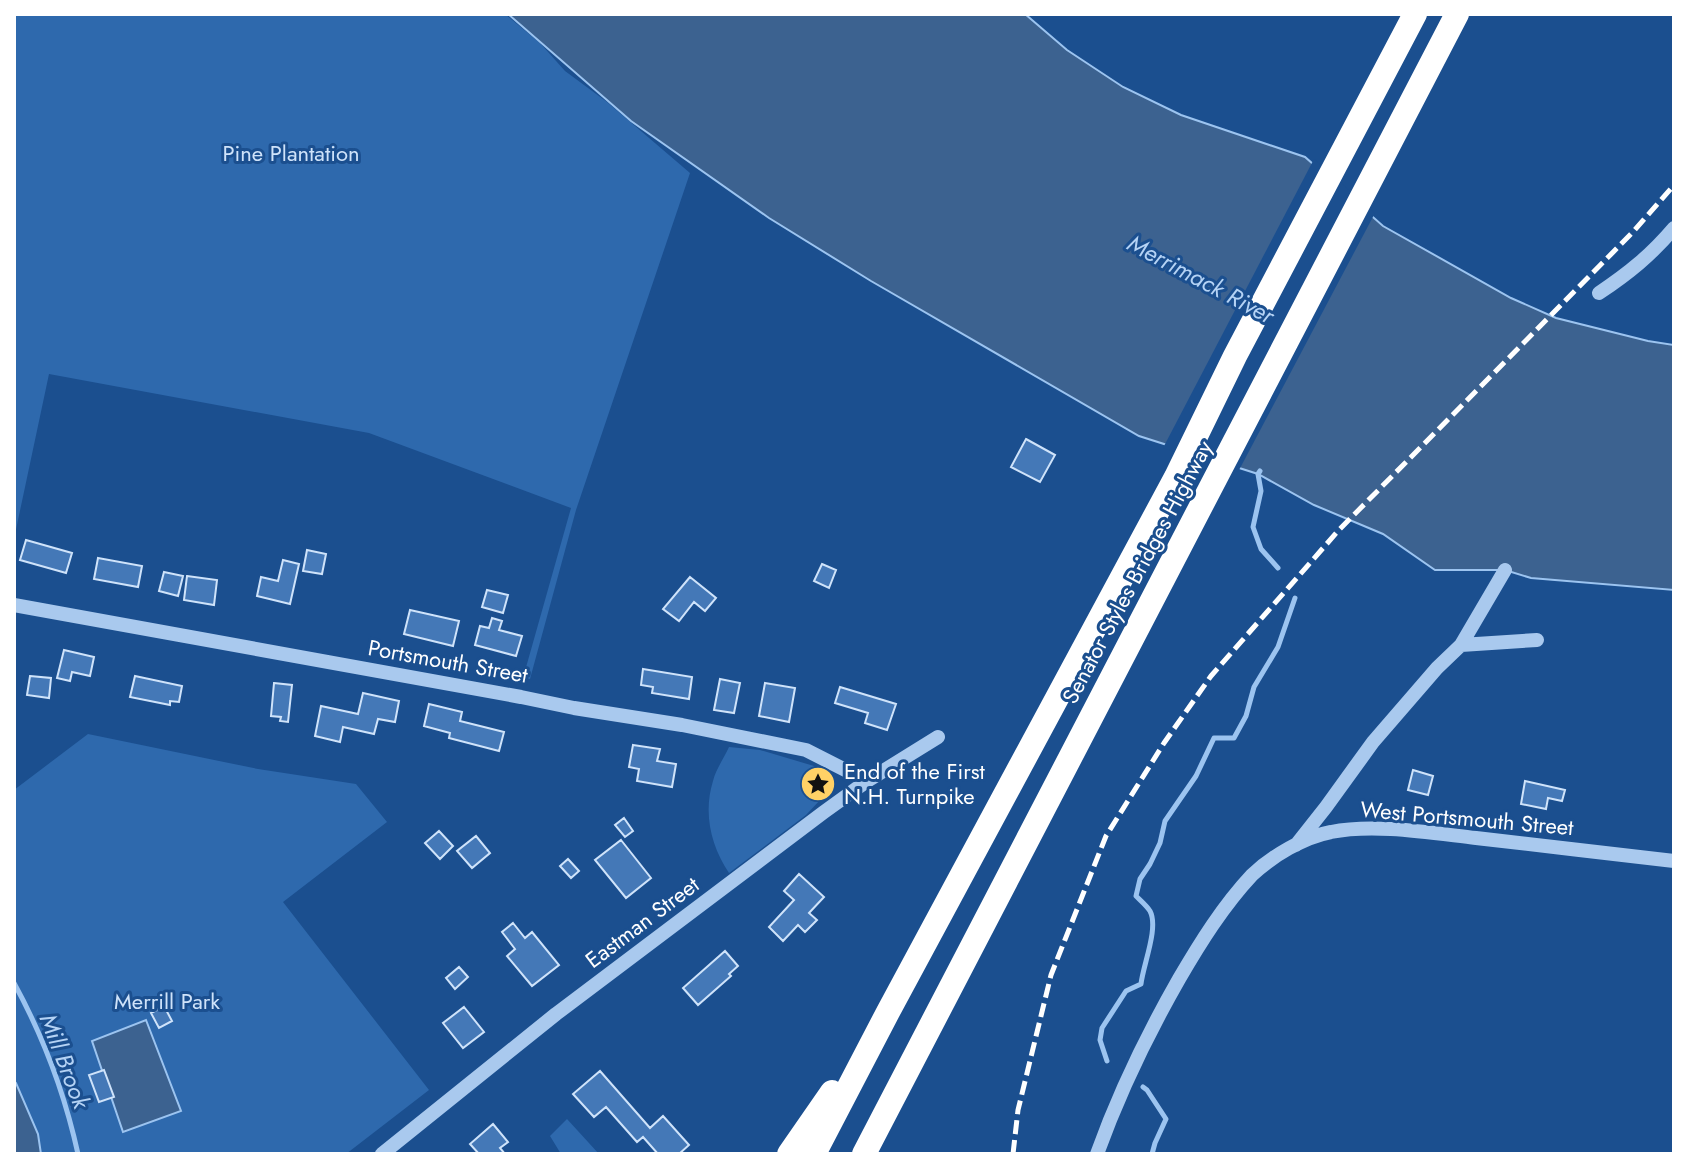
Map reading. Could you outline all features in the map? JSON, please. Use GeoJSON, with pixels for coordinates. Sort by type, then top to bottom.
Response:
{"type":"FeatureCollection","features":[{"type":"Feature","properties":{"kind":"highway"},"geometry":{"type":"LineString","coordinates":[[814,1154],[1176,477],[1235,356],[1415,14]]}},
{"type":"Feature","properties":{"kind":"highway","name":"Senator Styles Bridges Highway"},"geometry":{"type":"LineString","coordinates":[[864,1154],[1457,14]]}},
{"type":"Feature","properties":{"kind":"highway"},"geometry":{"type":"LineString","coordinates":[[789,1154],[888,1012]]}},
{"type":"Feature","properties":{"kind":"street"},"geometry":{"type":"LineString","coordinates":[[1599,293],[1631,272],[1674,228]]}},
{"type":"Feature","properties":{"kind":"street"},"geometry":{"type":"LineString","coordinates":[[1296,845],[1373,742],[1461,645],[1505,570]]}},
{"type":"Feature","properties":{"kind":"street","name":"Portsmouth Street"},"geometry":{"type":"LineString","coordinates":[[14,605],[806,750],[867,781]]}},
{"type":"Feature","properties":{"kind":"street"},"geometry":{"type":"LineString","coordinates":[[1461,645],[1537,640]]}},
{"type":"Feature","properties":{"kind":"street","name":"Eastman Street"},"geometry":{"type":"LineString","coordinates":[[382,1154],[562,1009],[867,781],[938,737]]}},
{"type":"Feature","properties":{"kind":"street","name":"West Portsmouth Street"},"geometry":{"type":"LineString","coordinates":[[1097,1154],[1113,1110],[1160,1012],[1197,949],[1251,876],[1296,845],[1329,832],[1365,828],[1437,833],[1674,861]]}},
{"type":"Feature","properties":{"kind":"green space","name":"Pine Plantation"},"geometry":{"type":"Polygon","coordinates":[[[14,14],[505,14],[540,43],[565,71],[607,102],[690,173],[576,510],[530,679],[523,678],[571,508],[369,433],[49,374],[14,539],[14,14]]]}},
{"type":"Feature","properties":{"kind":"green space","name":"Merrill Park"},"geometry":{"type":"Polygon","coordinates":[[[88,734],[258,769],[356,784],[387,822],[283,902],[429,1090],[346,1154],[14,1154],[14,790],[88,734]]]}},
{"type":"Feature","properties":{"kind":"green space"},"geometry":{"type":"Polygon","coordinates":[[[729,747],[760,750],[814,766],[822,774],[824,788],[821,799],[806,815],[729,873],[713,840],[709,805],[714,777],[729,747]]]}},
{"type":"Feature","properties":{"kind":"green space"},"geometry":{"type":"Polygon","coordinates":[[[567,1119],[599,1154],[561,1154],[550,1136],[567,1119]]]}},
{"type":"Feature","properties":{"kind":"water","name":"Merrimack River"},"geometry":{"type":"Polygon","coordinates":[[[508,14],[1025,14],[1067,50],[1123,87],[1181,115],[1305,157],[1383,226],[1511,298],[1556,318],[1674,345],[1674,590],[1531,578],[1505,570],[1435,570],[1383,534],[1314,505],[1258,474],[1139,436],[871,281],[769,218],[631,121],[508,14]]]}},
{"type":"Feature","properties":{"kind":"water"},"geometry":{"type":"Polygon","coordinates":[[[146,1020],[181,1111],[123,1132],[92,1041],[146,1020]]]}},
{"type":"Feature","properties":{"kind":"water"},"geometry":{"type":"Polygon","coordinates":[[[14,1081],[38,1134],[41,1154],[14,1154],[14,1081]]]}},
{"type":"Feature","properties":{"kind":"pier"},"geometry":{"type":"Polygon","coordinates":[[[1314,159],[1375,213],[1238,472],[1163,448],[1314,159]]]}},
{"type":"Feature","properties":{"kind":"building"},"geometry":{"type":"Polygon","coordinates":[[[1026,439],[1055,455],[1040,482],[1011,467],[1026,439]]]}},
{"type":"Feature","properties":{"kind":"building"},"geometry":{"type":"Polygon","coordinates":[[[26,540],[72,553],[66,573],[20,560],[26,540]]]}},
{"type":"Feature","properties":{"kind":"building"},"geometry":{"type":"Polygon","coordinates":[[[307,550],[326,554],[322,574],[303,571],[307,550]]]}},
{"type":"Feature","properties":{"kind":"building"},"geometry":{"type":"Polygon","coordinates":[[[98,558],[142,566],[138,587],[94,579],[98,558]]]}},
{"type":"Feature","properties":{"kind":"building"},"geometry":{"type":"Polygon","coordinates":[[[283,560],[299,564],[290,604],[257,596],[261,577],[278,581],[283,560]]]}},
{"type":"Feature","properties":{"kind":"building"},"geometry":{"type":"Polygon","coordinates":[[[822,564],[836,570],[829,588],[814,581],[822,564]]]}},
{"type":"Feature","properties":{"kind":"building"},"geometry":{"type":"Polygon","coordinates":[[[164,572],[183,576],[178,596],[159,591],[164,572]]]}},
{"type":"Feature","properties":{"kind":"building"},"geometry":{"type":"Polygon","coordinates":[[[187,576],[217,580],[214,605],[184,600],[187,576]]]}},
{"type":"Feature","properties":{"kind":"building"},"geometry":{"type":"Polygon","coordinates":[[[690,577],[716,598],[705,611],[694,602],[679,621],[663,609],[690,577]]]}},
{"type":"Feature","properties":{"kind":"building"},"geometry":{"type":"Polygon","coordinates":[[[487,590],[508,595],[503,613],[482,607],[487,590]]]}},
{"type":"Feature","properties":{"kind":"building"},"geometry":{"type":"Polygon","coordinates":[[[410,610],[459,621],[453,646],[404,634],[410,610]]]}},
{"type":"Feature","properties":{"kind":"building"},"geometry":{"type":"Polygon","coordinates":[[[492,618],[502,621],[499,630],[522,636],[516,656],[475,645],[480,626],[489,628],[492,618]]]}},
{"type":"Feature","properties":{"kind":"building"},"geometry":{"type":"Polygon","coordinates":[[[64,650],[94,657],[90,676],[72,672],[70,681],[57,678],[64,650]]]}},
{"type":"Feature","properties":{"kind":"building"},"geometry":{"type":"Polygon","coordinates":[[[643,669],[692,677],[689,699],[652,693],[653,687],[641,685],[643,669]]]}},
{"type":"Feature","properties":{"kind":"building"},"geometry":{"type":"Polygon","coordinates":[[[30,676],[51,678],[49,698],[27,695],[30,676]]]}},
{"type":"Feature","properties":{"kind":"building"},"geometry":{"type":"Polygon","coordinates":[[[135,676],[182,686],[179,702],[170,701],[170,705],[130,697],[135,676]]]}},
{"type":"Feature","properties":{"kind":"building"},"geometry":{"type":"Polygon","coordinates":[[[720,679],[740,683],[734,713],[714,710],[720,679]]]}},
{"type":"Feature","properties":{"kind":"building"},"geometry":{"type":"Polygon","coordinates":[[[274,683],[292,685],[288,722],[271,716],[274,683]]]}},
{"type":"Feature","properties":{"kind":"building"},"geometry":{"type":"Polygon","coordinates":[[[765,683],[795,688],[789,722],[759,716],[765,683]]]}},
{"type":"Feature","properties":{"kind":"building"},"geometry":{"type":"Polygon","coordinates":[[[840,687],[896,704],[887,730],[865,723],[868,713],[835,703],[840,687]]]}},
{"type":"Feature","properties":{"kind":"building"},"geometry":{"type":"Polygon","coordinates":[[[363,693],[399,701],[395,722],[378,719],[374,734],[343,727],[340,742],[315,736],[321,706],[358,714],[363,693]]]}},
{"type":"Feature","properties":{"kind":"building"},"geometry":{"type":"Polygon","coordinates":[[[429,704],[462,712],[460,721],[504,732],[499,751],[449,738],[450,733],[424,726],[429,704]]]}},
{"type":"Feature","properties":{"kind":"building"},"geometry":{"type":"Polygon","coordinates":[[[633,745],[660,749],[657,761],[676,764],[672,787],[637,781],[639,769],[629,767],[633,745]]]}},
{"type":"Feature","properties":{"kind":"building"},"geometry":{"type":"Polygon","coordinates":[[[1413,770],[1433,776],[1428,795],[1408,790],[1413,770]]]}},
{"type":"Feature","properties":{"kind":"building"},"geometry":{"type":"Polygon","coordinates":[[[1525,781],[1565,790],[1562,801],[1548,798],[1546,809],[1521,804],[1525,781]]]}},
{"type":"Feature","properties":{"kind":"building"},"geometry":{"type":"Polygon","coordinates":[[[624,818],[633,831],[625,837],[615,825],[624,818]]]}},
{"type":"Feature","properties":{"kind":"building"},"geometry":{"type":"Polygon","coordinates":[[[439,831],[453,846],[440,859],[425,843],[439,831]]]}},
{"type":"Feature","properties":{"kind":"building"},"geometry":{"type":"Polygon","coordinates":[[[476,836],[490,853],[472,868],[457,851],[476,836]]]}},
{"type":"Feature","properties":{"kind":"building"},"geometry":{"type":"Polygon","coordinates":[[[621,840],[651,878],[626,898],[595,860],[621,840]]]}},
{"type":"Feature","properties":{"kind":"building"},"geometry":{"type":"Polygon","coordinates":[[[568,859],[579,871],[571,878],[560,866],[568,859]]]}},
{"type":"Feature","properties":{"kind":"building"},"geometry":{"type":"Polygon","coordinates":[[[799,874],[824,897],[809,913],[817,920],[805,932],[798,925],[783,941],[769,927],[794,900],[784,891],[799,874]]]}},
{"type":"Feature","properties":{"kind":"building"},"geometry":{"type":"Polygon","coordinates":[[[513,923],[525,938],[532,932],[559,965],[532,986],[507,956],[515,949],[502,932],[513,923]]]}},
{"type":"Feature","properties":{"kind":"building"},"geometry":{"type":"Polygon","coordinates":[[[725,951],[738,966],[698,1005],[683,988],[725,951]]]}},
{"type":"Feature","properties":{"kind":"building"},"geometry":{"type":"Polygon","coordinates":[[[459,967],[468,977],[455,989],[446,978],[459,967]]]}},
{"type":"Feature","properties":{"kind":"building"},"geometry":{"type":"Polygon","coordinates":[[[164,1006],[172,1021],[159,1028],[151,1013],[164,1006]]]}},
{"type":"Feature","properties":{"kind":"building"},"geometry":{"type":"Polygon","coordinates":[[[464,1007],[484,1032],[463,1048],[443,1023],[464,1007]]]}},
{"type":"Feature","properties":{"kind":"building"},"geometry":{"type":"Polygon","coordinates":[[[104,1070],[114,1097],[99,1102],[89,1075],[104,1070]]]}},
{"type":"Feature","properties":{"kind":"building"},"geometry":{"type":"Polygon","coordinates":[[[600,1071],[650,1128],[663,1116],[689,1145],[679,1154],[658,1154],[643,1137],[637,1142],[606,1107],[594,1117],[573,1094],[600,1071]]]}},
{"type":"Feature","properties":{"kind":"building"},"geometry":{"type":"Polygon","coordinates":[[[493,1124],[508,1142],[500,1148],[505,1154],[479,1154],[470,1144],[493,1124]]]}},
{"type":"Feature","properties":{"kind":"waterway"},"geometry":{"type":"LineString","coordinates":[[1260,471],[1261,491],[1253,527],[1261,549],[1278,568]]}},
{"type":"Feature","properties":{"kind":"waterway"},"geometry":{"type":"LineString","coordinates":[[1107,1061],[1100,1040],[1102,1028],[1126,991],[1141,984],[1152,937],[1150,911],[1136,896],[1140,879],[1160,843],[1165,821],[1196,776],[1214,738],[1234,738],[1246,716],[1254,687],[1278,647],[1295,598]]}},
{"type":"Feature","properties":{"kind":"waterway","name":"Mill Brook"},"geometry":{"type":"LineString","coordinates":[[14,983],[52,1066],[78,1154]]}},
{"type":"Feature","properties":{"kind":"waterway"},"geometry":{"type":"LineString","coordinates":[[1143,1087],[1166,1119],[1152,1154]]}},
{"type":"Feature","properties":{"kind":"railway"},"geometry":{"type":"LineString","coordinates":[[1013,1154],[1018,1110],[1051,975],[1106,836],[1164,743],[1211,676],[1338,531],[1633,232],[1674,185]]}},
{"type":"Feature","properties":{"kind":"place","name":"End of the First N.H. Turnpike"},"geometry":{"type":"Point","coordinates":[818,784]}}]}
